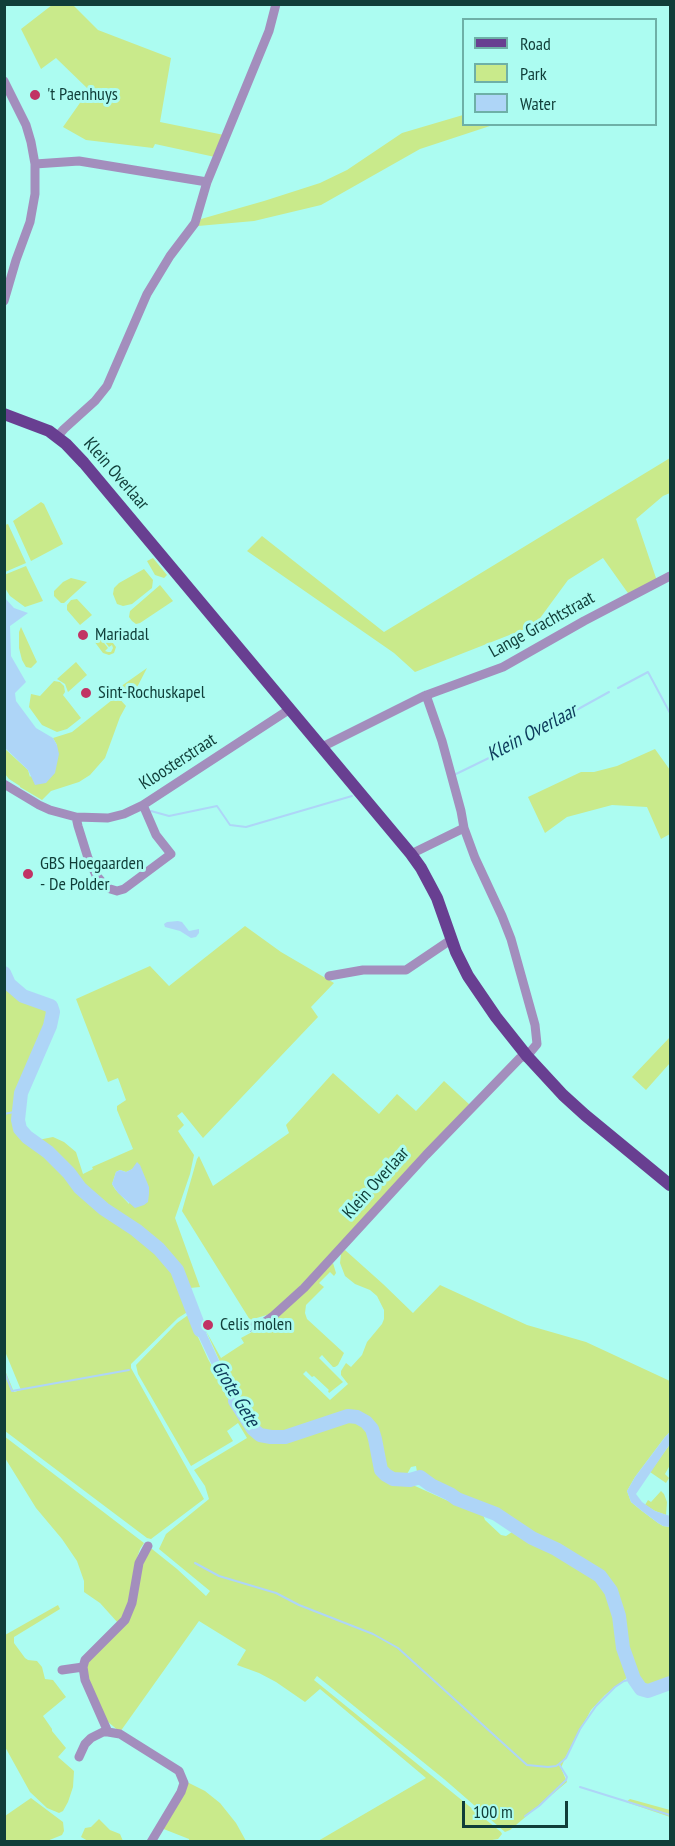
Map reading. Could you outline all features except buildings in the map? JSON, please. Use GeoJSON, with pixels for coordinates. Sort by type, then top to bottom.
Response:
{"type":"FeatureCollection","features":[{"type":"Feature","properties":{"kind":"main road","name":"Klein Overlaar"},"geometry":{"type":"LineString","coordinates":[[4,414],[38,426],[57,437],[84,463],[411,854],[437,898],[468,976],[496,1017],[527,1056],[588,1118],[670,1185]]}},
{"type":"Feature","properties":{"kind":"street"},"geometry":{"type":"LineString","coordinates":[[57,437],[95,401],[107,386],[147,294],[170,256],[195,223],[207,182],[269,31],[276,4]]}},
{"type":"Feature","properties":{"kind":"street"},"geometry":{"type":"LineString","coordinates":[[4,81],[26,125],[35,164],[35,194],[30,222],[4,301]]}},
{"type":"Feature","properties":{"kind":"street"},"geometry":{"type":"LineString","coordinates":[[35,164],[79,161],[207,182]]}},
{"type":"Feature","properties":{"kind":"street","name":"Lange Grachtstraat"},"geometry":{"type":"LineString","coordinates":[[322,747],[426,694],[503,667],[670,576]]}},
{"type":"Feature","properties":{"kind":"street"},"geometry":{"type":"LineString","coordinates":[[426,694],[440,733],[464,828],[502,916],[518,963],[538,1038],[534,1048],[527,1056]]}},
{"type":"Feature","properties":{"kind":"street","name":"Kloosterstraat"},"geometry":{"type":"LineString","coordinates":[[4,784],[39,806],[76,817],[108,818],[124,814],[143,805],[290,709]]}},
{"type":"Feature","properties":{"kind":"street"},"geometry":{"type":"LineString","coordinates":[[76,817],[88,858],[96,875],[107,888],[117,891],[124,889],[171,854],[156,836],[143,805]]}},
{"type":"Feature","properties":{"kind":"street"},"geometry":{"type":"LineString","coordinates":[[411,854],[464,828]]}},
{"type":"Feature","properties":{"kind":"street"},"geometry":{"type":"LineString","coordinates":[[329,976],[363,970],[406,970],[452,939]]}},
{"type":"Feature","properties":{"kind":"street","name":"Klein Overlaar"},"geometry":{"type":"LineString","coordinates":[[248,1328],[266,1322],[304,1288],[426,1155],[520,1058],[527,1056]]}},
{"type":"Feature","properties":{"kind":"street"},"geometry":{"type":"LineString","coordinates":[[108,1732],[85,1680],[83,1667],[85,1660],[125,1620],[132,1603],[139,1563],[148,1546]]}},
{"type":"Feature","properties":{"kind":"street"},"geometry":{"type":"LineString","coordinates":[[62,1670],[83,1667]]}},
{"type":"Feature","properties":{"kind":"street"},"geometry":{"type":"LineString","coordinates":[[79,1757],[85,1744],[91,1738],[108,1732],[120,1734],[179,1771],[184,1783],[181,1792],[151,1842]]}},
{"type":"Feature","properties":{"kind":"green space"},"geometry":{"type":"Polygon","coordinates":[[[52,5],[73,5],[98,30],[171,58],[160,122],[224,135],[215,157],[155,144],[153,148],[86,140],[63,127],[89,90],[56,58],[41,69],[21,29],[52,5]]]}},
{"type":"Feature","properties":{"kind":"green space"},"geometry":{"type":"Polygon","coordinates":[[[462,115],[462,126],[490,126],[420,149],[321,205],[254,221],[198,226],[201,219],[320,183],[347,170],[402,133],[462,115]]]}},
{"type":"Feature","properties":{"kind":"green space"},"geometry":{"type":"Polygon","coordinates":[[[670,458],[670,493],[663,496],[636,519],[657,581],[630,596],[603,558],[568,580],[535,625],[415,672],[394,653],[247,551],[262,536],[384,632],[670,458]]]}},
{"type":"Feature","properties":{"kind":"green space"},"geometry":{"type":"Polygon","coordinates":[[[41,502],[63,544],[31,561],[13,521],[41,502]]]}},
{"type":"Feature","properties":{"kind":"green space"},"geometry":{"type":"Polygon","coordinates":[[[8,524],[26,563],[5,572],[5,525],[8,524]]]}},
{"type":"Feature","properties":{"kind":"green space"},"geometry":{"type":"Polygon","coordinates":[[[153,558],[167,575],[164,578],[155,575],[147,561],[153,558]]]}},
{"type":"Feature","properties":{"kind":"green space"},"geometry":{"type":"Polygon","coordinates":[[[26,566],[43,601],[25,607],[10,596],[5,588],[4,575],[26,566]]]}},
{"type":"Feature","properties":{"kind":"green space"},"geometry":{"type":"Polygon","coordinates":[[[144,569],[153,580],[152,588],[132,604],[123,606],[117,604],[113,594],[114,588],[144,569]]]}},
{"type":"Feature","properties":{"kind":"green space"},"geometry":{"type":"Polygon","coordinates":[[[71,578],[87,582],[64,603],[61,603],[54,596],[54,591],[71,578]]]}},
{"type":"Feature","properties":{"kind":"green space"},"geometry":{"type":"Polygon","coordinates":[[[160,585],[173,601],[136,624],[129,617],[130,611],[160,585]]]}},
{"type":"Feature","properties":{"kind":"green space"},"geometry":{"type":"Polygon","coordinates":[[[77,599],[92,615],[80,625],[67,610],[67,605],[71,600],[77,599]]]}},
{"type":"Feature","properties":{"kind":"green space"},"geometry":{"type":"Polygon","coordinates":[[[21,627],[37,662],[31,668],[26,667],[19,648],[21,627]]]}},
{"type":"Feature","properties":{"kind":"green space"},"geometry":{"type":"Polygon","coordinates":[[[104,631],[116,647],[114,653],[109,655],[103,653],[94,641],[101,639],[108,648],[105,651],[111,652],[112,645],[109,647],[102,638],[104,631]]]}},
{"type":"Feature","properties":{"kind":"green space"},"geometry":{"type":"Polygon","coordinates":[[[76,662],[87,675],[68,692],[65,684],[57,679],[76,662]]]}},
{"type":"Feature","properties":{"kind":"green space"},"geometry":{"type":"Polygon","coordinates":[[[147,668],[131,699],[120,687],[147,668]]]}},
{"type":"Feature","properties":{"kind":"green space"},"geometry":{"type":"Polygon","coordinates":[[[54,681],[64,686],[63,695],[81,718],[67,729],[57,732],[42,725],[29,707],[31,694],[40,696],[54,681]]]}},
{"type":"Feature","properties":{"kind":"green space"},"geometry":{"type":"Polygon","coordinates":[[[117,696],[126,706],[105,758],[90,775],[79,782],[51,791],[42,800],[20,787],[5,774],[4,748],[28,770],[30,777],[57,745],[53,738],[72,732],[117,696]]]}},
{"type":"Feature","properties":{"kind":"green space"},"geometry":{"type":"Polygon","coordinates":[[[655,749],[670,770],[670,834],[661,839],[647,807],[612,805],[567,817],[545,833],[528,797],[581,772],[594,772],[617,766],[655,749]]]}},
{"type":"Feature","properties":{"kind":"green space"},"geometry":{"type":"Polygon","coordinates":[[[245,926],[281,952],[334,983],[311,1007],[318,1017],[203,1138],[182,1112],[177,1116],[184,1125],[178,1131],[194,1155],[175,1218],[200,1287],[190,1288],[176,1259],[137,1224],[86,1189],[66,1162],[38,1140],[53,1137],[64,1142],[76,1152],[83,1174],[93,1169],[92,1167],[133,1149],[117,1110],[117,1106],[126,1100],[118,1078],[108,1082],[76,999],[150,966],[169,986],[245,926]],[[133,1169],[116,1172],[112,1184],[129,1204],[133,1169]]]}},
{"type":"Feature","properties":{"kind":"green space"},"geometry":{"type":"Polygon","coordinates":[[[5,985],[20,997],[49,1011],[20,1086],[14,1113],[17,1129],[39,1151],[57,1163],[86,1199],[132,1230],[162,1256],[176,1276],[189,1311],[178,1318],[131,1364],[131,1368],[204,1499],[151,1539],[5,1431],[4,1368],[14,1392],[21,1390],[4,1349],[5,985]]]}},
{"type":"Feature","properties":{"kind":"green space"},"geometry":{"type":"Polygon","coordinates":[[[670,1037],[670,1063],[646,1090],[632,1077],[670,1037]]]}},
{"type":"Feature","properties":{"kind":"green space"},"geometry":{"type":"Polygon","coordinates":[[[333,1073],[379,1114],[397,1094],[416,1111],[444,1081],[470,1105],[291,1296],[270,1314],[250,1320],[182,1211],[197,1159],[199,1156],[213,1186],[289,1133],[286,1125],[333,1073]]]}},
{"type":"Feature","properties":{"kind":"green space"},"geometry":{"type":"Polygon","coordinates":[[[345,1250],[413,1313],[440,1285],[527,1325],[586,1342],[670,1381],[670,1432],[627,1491],[631,1502],[658,1523],[670,1527],[670,1679],[652,1687],[641,1684],[635,1688],[628,1677],[605,1695],[591,1710],[565,1758],[561,1768],[567,1782],[510,1830],[505,1832],[444,1779],[317,1676],[314,1680],[501,1832],[498,1839],[480,1842],[318,1841],[426,1778],[320,1689],[305,1702],[276,1682],[237,1665],[246,1650],[199,1621],[120,1732],[107,1721],[85,1670],[87,1662],[127,1621],[138,1575],[150,1549],[177,1569],[206,1596],[210,1591],[159,1549],[166,1534],[209,1499],[205,1486],[194,1470],[247,1438],[238,1423],[227,1431],[233,1441],[191,1466],[138,1374],[136,1365],[177,1323],[191,1313],[195,1322],[193,1326],[208,1359],[242,1420],[253,1434],[281,1440],[350,1418],[358,1419],[371,1435],[375,1468],[382,1477],[415,1486],[455,1504],[482,1512],[485,1520],[501,1535],[506,1536],[512,1532],[571,1562],[575,1556],[529,1533],[493,1508],[460,1498],[451,1491],[436,1485],[417,1472],[416,1466],[411,1467],[406,1476],[391,1473],[384,1468],[374,1426],[363,1417],[347,1412],[281,1434],[261,1431],[254,1426],[236,1397],[206,1331],[221,1358],[244,1343],[241,1338],[265,1325],[333,1263],[336,1273],[334,1276],[330,1272],[319,1283],[324,1287],[306,1305],[305,1313],[307,1319],[344,1353],[335,1367],[322,1355],[319,1358],[343,1382],[329,1393],[329,1390],[314,1376],[312,1377],[306,1371],[303,1374],[330,1400],[348,1384],[341,1375],[346,1363],[351,1367],[362,1355],[367,1342],[384,1319],[384,1310],[377,1296],[345,1276],[340,1263],[341,1254],[345,1250]]]}},
{"type":"Feature","properties":{"kind":"green space"},"geometry":{"type":"Polygon","coordinates":[[[4,1436],[144,1543],[134,1567],[131,1607],[118,1623],[100,1603],[84,1592],[84,1581],[77,1561],[36,1508],[5,1458],[4,1436]]]}},
{"type":"Feature","properties":{"kind":"green space"},"geometry":{"type":"Polygon","coordinates":[[[670,1444],[670,1465],[665,1474],[669,1478],[666,1483],[650,1472],[670,1444]]]}},
{"type":"Feature","properties":{"kind":"green space"},"geometry":{"type":"Polygon","coordinates":[[[661,1491],[667,1502],[666,1515],[645,1505],[661,1491]]]}},
{"type":"Feature","properties":{"kind":"green space"},"geometry":{"type":"Polygon","coordinates":[[[58,1605],[60,1609],[14,1637],[14,1643],[25,1658],[37,1661],[42,1667],[45,1679],[53,1680],[66,1697],[43,1716],[66,1748],[58,1757],[74,1771],[73,1787],[68,1802],[63,1811],[59,1813],[47,1808],[30,1792],[4,1745],[5,1635],[58,1605]]]}},
{"type":"Feature","properties":{"kind":"green space"},"geometry":{"type":"Polygon","coordinates":[[[187,1782],[205,1791],[220,1803],[236,1823],[246,1841],[189,1841],[189,1839],[161,1828],[187,1782]]]}},
{"type":"Feature","properties":{"kind":"green space"},"geometry":{"type":"Polygon","coordinates":[[[31,1798],[63,1822],[62,1835],[47,1841],[5,1841],[5,1816],[31,1798]]]}},
{"type":"Feature","properties":{"kind":"green space"},"geometry":{"type":"Polygon","coordinates":[[[630,1799],[670,1810],[670,1817],[626,1802],[630,1799]]]}},
{"type":"Feature","properties":{"kind":"green space"},"geometry":{"type":"Polygon","coordinates":[[[99,1819],[110,1830],[120,1834],[123,1841],[88,1841],[81,1837],[85,1828],[91,1827],[99,1819]]]}},
{"type":"Feature","properties":{"kind":"water"},"geometry":{"type":"Polygon","coordinates":[[[4,597],[14,608],[28,613],[10,626],[11,656],[26,682],[15,693],[16,701],[36,728],[53,738],[57,745],[59,754],[55,773],[46,783],[35,785],[28,770],[5,748],[4,597]]]}},
{"type":"Feature","properties":{"kind":"water"},"geometry":{"type":"Polygon","coordinates":[[[182,922],[189,931],[199,929],[199,933],[196,937],[191,938],[180,931],[165,927],[164,924],[182,922]]]}},
{"type":"Feature","properties":{"kind":"water"},"geometry":{"type":"Polygon","coordinates":[[[137,1162],[149,1187],[149,1194],[148,1202],[135,1208],[118,1193],[112,1184],[116,1172],[120,1170],[126,1172],[132,1169],[137,1162]]]}},
{"type":"Feature","properties":{"kind":"water"},"geometry":{"type":"Polygon","coordinates":[[[185,1274],[197,1305],[189,1311],[176,1276],[185,1274]]]}},
{"type":"Feature","properties":{"kind":"water"},"geometry":{"type":"Polygon","coordinates":[[[196,1311],[246,1414],[242,1420],[220,1382],[193,1325],[195,1321],[191,1313],[196,1311]]]}},
{"type":"Feature","properties":{"kind":"water"},"geometry":{"type":"Polygon","coordinates":[[[670,1432],[670,1444],[636,1494],[642,1502],[655,1511],[670,1516],[670,1527],[658,1523],[631,1502],[627,1491],[670,1432]]]}},
{"type":"Feature","properties":{"kind":"waterway"},"geometry":{"type":"LineString","coordinates":[[618,688],[648,672],[670,713]]}},
{"type":"Feature","properties":{"kind":"waterway","name":"Klein Overlaar"},"geometry":{"type":"LineString","coordinates":[[456,774],[609,692]]}},
{"type":"Feature","properties":{"kind":"waterway","name":"Klein Overlaar"},"geometry":{"type":"LineString","coordinates":[[151,811],[169,816],[217,806],[230,825],[246,827],[352,796]]}},
{"type":"Feature","properties":{"kind":"waterway","name":"Grote Gete"},"geometry":{"type":"LineString","coordinates":[[4,973],[9,984],[23,996],[51,1006],[53,1012],[50,1026],[21,1093],[18,1120],[20,1129],[48,1152],[80,1188],[104,1209],[136,1230],[159,1249],[177,1270],[200,1330]]}},
{"type":"Feature","properties":{"kind":"waterway"},"geometry":{"type":"LineString","coordinates":[[4,1114],[19,1111]]}},
{"type":"Feature","properties":{"kind":"waterway"},"geometry":{"type":"LineString","coordinates":[[4,1371],[12,1391],[129,1370]]}},
{"type":"Feature","properties":{"kind":"waterway","name":"Grote Gete"},"geometry":{"type":"LineString","coordinates":[[235,1401],[253,1429],[260,1435],[271,1437],[285,1437],[348,1416],[357,1417],[366,1422],[372,1429],[381,1470],[386,1475],[393,1479],[410,1480],[420,1477],[457,1499],[496,1514],[532,1538],[556,1549],[600,1576],[611,1591],[619,1616],[623,1648],[634,1679],[641,1689],[648,1691],[670,1683]]}},
{"type":"Feature","properties":{"kind":"waterway"},"geometry":{"type":"LineString","coordinates":[[195,1563],[219,1576],[276,1593],[299,1605],[373,1634],[398,1648],[527,1765],[548,1767],[559,1764],[566,1758],[580,1729],[596,1706],[615,1687],[624,1681],[634,1679]]}},
{"type":"Feature","properties":{"kind":"waterway"},"geometry":{"type":"LineString","coordinates":[[525,1816],[566,1780],[567,1777],[559,1764]]}},
{"type":"Feature","properties":{"kind":"waterway"},"geometry":{"type":"LineString","coordinates":[[580,1787],[670,1815]]}},
{"type":"Feature","properties":{"kind":"place","name":"'t Paenhuys"},"geometry":{"type":"Point","coordinates":[35,95]}},
{"type":"Feature","properties":{"kind":"place","name":"Mariadal"},"geometry":{"type":"Point","coordinates":[83,635]}},
{"type":"Feature","properties":{"kind":"place","name":"Sint-Rochuskapel"},"geometry":{"type":"Point","coordinates":[86,693]}},
{"type":"Feature","properties":{"kind":"place","name":"GBS Hoegaarden - De Polder"},"geometry":{"type":"Point","coordinates":[28,874]}},
{"type":"Feature","properties":{"kind":"place","name":"Celis molen"},"geometry":{"type":"Point","coordinates":[208,1325]}}]}
